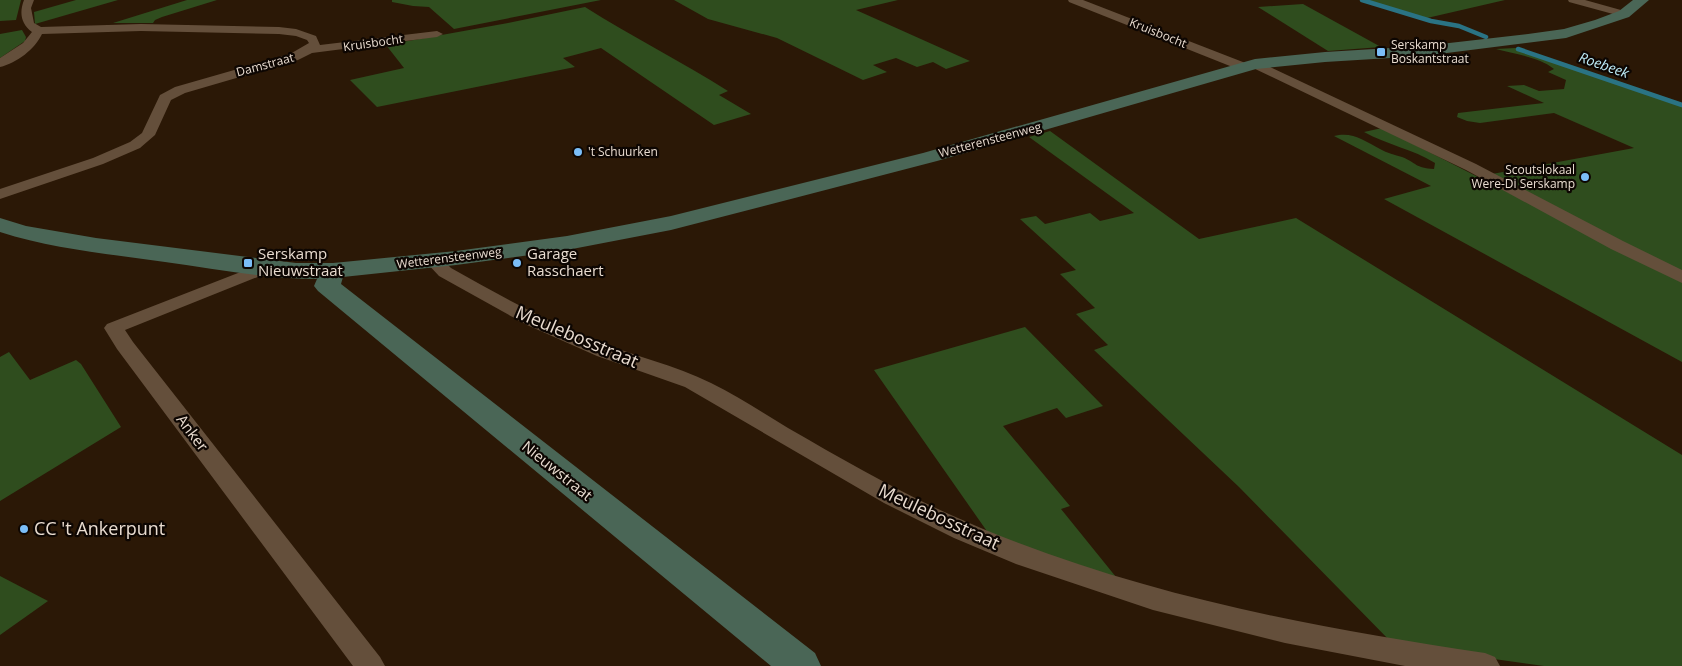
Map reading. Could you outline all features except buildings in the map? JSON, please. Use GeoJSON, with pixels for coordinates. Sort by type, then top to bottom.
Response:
{"type":"FeatureCollection","features":[{"type":"Feature","properties":{"kind":"street"},"geometry":{"type":"LineString","coordinates":[[0,63],[36,38],[38,31],[29,24],[26,8],[29,0]]}},
{"type":"Feature","properties":{"kind":"street","name":"Kruisbocht"},"geometry":{"type":"LineString","coordinates":[[1073,0],[1249,65],[1471,167],[1617,245],[1682,277]]}},
{"type":"Feature","properties":{"kind":"street"},"geometry":{"type":"LineString","coordinates":[[1574,0],[1624,14]]}},
{"type":"Feature","properties":{"kind":"street","name":"Wetterensteenweg"},"geometry":{"type":"LineString","coordinates":[[333,271],[434,261],[567,242],[671,223],[930,157],[1249,65],[1325,57],[1423,51],[1566,33],[1624,14],[1642,0]]}},
{"type":"Feature","properties":{"kind":"street","name":"Damstraat"},"geometry":{"type":"LineString","coordinates":[[0,194],[98,161],[142,141],[148,136],[165,98],[180,90],[280,61],[309,50],[314,44],[312,38],[299,33],[286,32],[166,27],[81,28],[38,31]]}},
{"type":"Feature","properties":{"kind":"street","name":"Kruisbocht"},"geometry":{"type":"LineString","coordinates":[[309,50],[437,34]]}},
{"type":"Feature","properties":{"kind":"street","name":"Anker"},"geometry":{"type":"LineString","coordinates":[[0,225],[23,232],[88,244],[264,268],[333,271]]}},
{"type":"Feature","properties":{"kind":"street","name":"Meulebosstraat"},"geometry":{"type":"LineString","coordinates":[[434,261],[445,272],[541,324],[592,347],[706,389],[858,479],[960,529],[1022,556],[1109,585],[1257,624],[1400,653],[1484,666]]}},
{"type":"Feature","properties":{"kind":"street","name":"Anker"},"geometry":{"type":"LineString","coordinates":[[264,268],[114,328],[124,345],[370,666]]}},
{"type":"Feature","properties":{"kind":"street","name":"Nieuwstraat"},"geometry":{"type":"LineString","coordinates":[[333,271],[327,286],[801,666]]}},
{"type":"Feature","properties":{"kind":"green space"},"geometry":{"type":"Polygon","coordinates":[[[0,0],[21,0],[16,20],[0,21],[0,0]]]}},
{"type":"Feature","properties":{"kind":"green space"},"geometry":{"type":"Polygon","coordinates":[[[76,0],[118,0],[35,24],[34,12],[76,0]]]}},
{"type":"Feature","properties":{"kind":"green space"},"geometry":{"type":"Polygon","coordinates":[[[187,0],[217,0],[162,17],[153,23],[113,23],[187,0]]]}},
{"type":"Feature","properties":{"kind":"green space"},"geometry":{"type":"Polygon","coordinates":[[[392,0],[601,0],[454,29],[429,7],[413,6],[392,2],[392,0]]]}},
{"type":"Feature","properties":{"kind":"green space"},"geometry":{"type":"Polygon","coordinates":[[[674,0],[898,0],[856,10],[970,61],[946,69],[933,62],[917,67],[896,58],[873,65],[887,72],[863,80],[777,38],[708,19],[674,0]]]}},
{"type":"Feature","properties":{"kind":"green space"},"geometry":{"type":"Polygon","coordinates":[[[1364,0],[1505,0],[1427,18],[1364,0]]]}},
{"type":"Feature","properties":{"kind":"green space"},"geometry":{"type":"Polygon","coordinates":[[[1303,4],[1381,47],[1328,51],[1258,7],[1303,4]]]}},
{"type":"Feature","properties":{"kind":"green space"},"geometry":{"type":"Polygon","coordinates":[[[585,7],[728,91],[719,95],[751,114],[714,125],[601,48],[563,58],[575,67],[377,107],[350,80],[404,68],[386,45],[585,7]]]}},
{"type":"Feature","properties":{"kind":"green space"},"geometry":{"type":"Polygon","coordinates":[[[22,30],[26,37],[25,41],[0,58],[0,34],[22,30]]]}},
{"type":"Feature","properties":{"kind":"green space"},"geometry":{"type":"Polygon","coordinates":[[[1515,48],[1682,105],[1682,273],[1492,174],[1634,148],[1554,113],[1480,123],[1457,117],[1458,113],[1544,103],[1507,86],[1524,85],[1539,91],[1564,89],[1566,80],[1548,72],[1554,69],[1548,65],[1534,59],[1496,49],[1515,48]]]}},
{"type":"Feature","properties":{"kind":"green space"},"geometry":{"type":"Polygon","coordinates":[[[1382,128],[1682,281],[1682,362],[1384,199],[1431,186],[1334,136],[1353,136],[1391,154],[1407,159],[1423,168],[1434,169],[1435,163],[1364,132],[1382,128]]]}},
{"type":"Feature","properties":{"kind":"green space"},"geometry":{"type":"Polygon","coordinates":[[[1050,131],[1199,239],[1296,218],[1682,455],[1682,666],[1544,666],[1394,645],[1239,487],[1094,350],[1108,345],[1076,314],[1095,308],[1060,274],[1076,270],[1020,219],[1036,216],[1045,224],[1090,213],[1100,221],[1134,213],[1029,137],[1050,131]]]}},
{"type":"Feature","properties":{"kind":"green space"},"geometry":{"type":"Polygon","coordinates":[[[1025,327],[1103,406],[1066,418],[1057,408],[1003,426],[1070,506],[1061,509],[1116,577],[991,537],[874,370],[1025,327]]]}},
{"type":"Feature","properties":{"kind":"green space"},"geometry":{"type":"Polygon","coordinates":[[[9,352],[30,380],[76,360],[81,364],[121,427],[0,501],[0,357],[9,352]]]}},
{"type":"Feature","properties":{"kind":"green space"},"geometry":{"type":"Polygon","coordinates":[[[0,576],[48,601],[0,635],[0,576]]]}},
{"type":"Feature","properties":{"kind":"waterway","name":"Roebeek"},"geometry":{"type":"LineString","coordinates":[[1362,0],[1431,21],[1459,26],[1486,37]]}},
{"type":"Feature","properties":{"kind":"waterway","name":"Roebeek"},"geometry":{"type":"LineString","coordinates":[[1518,49],[1682,105]]}},
{"type":"Feature","properties":{"kind":"place","name":"Serskamp Boskantstraat"},"geometry":{"type":"Point","coordinates":[1381,52]}},
{"type":"Feature","properties":{"kind":"place","name":"'t Schuurken"},"geometry":{"type":"Point","coordinates":[578,152]}},
{"type":"Feature","properties":{"kind":"place","name":"Scoutslokaal Were-Di Serskamp"},"geometry":{"type":"Point","coordinates":[1585,177]}},
{"type":"Feature","properties":{"kind":"place","name":"Serskamp Nieuwstraat"},"geometry":{"type":"Point","coordinates":[248,263]}},
{"type":"Feature","properties":{"kind":"place","name":"Garage Rasschaert"},"geometry":{"type":"Point","coordinates":[517,263]}},
{"type":"Feature","properties":{"kind":"place","name":"CC 't Ankerpunt"},"geometry":{"type":"Point","coordinates":[24,529]}}]}
